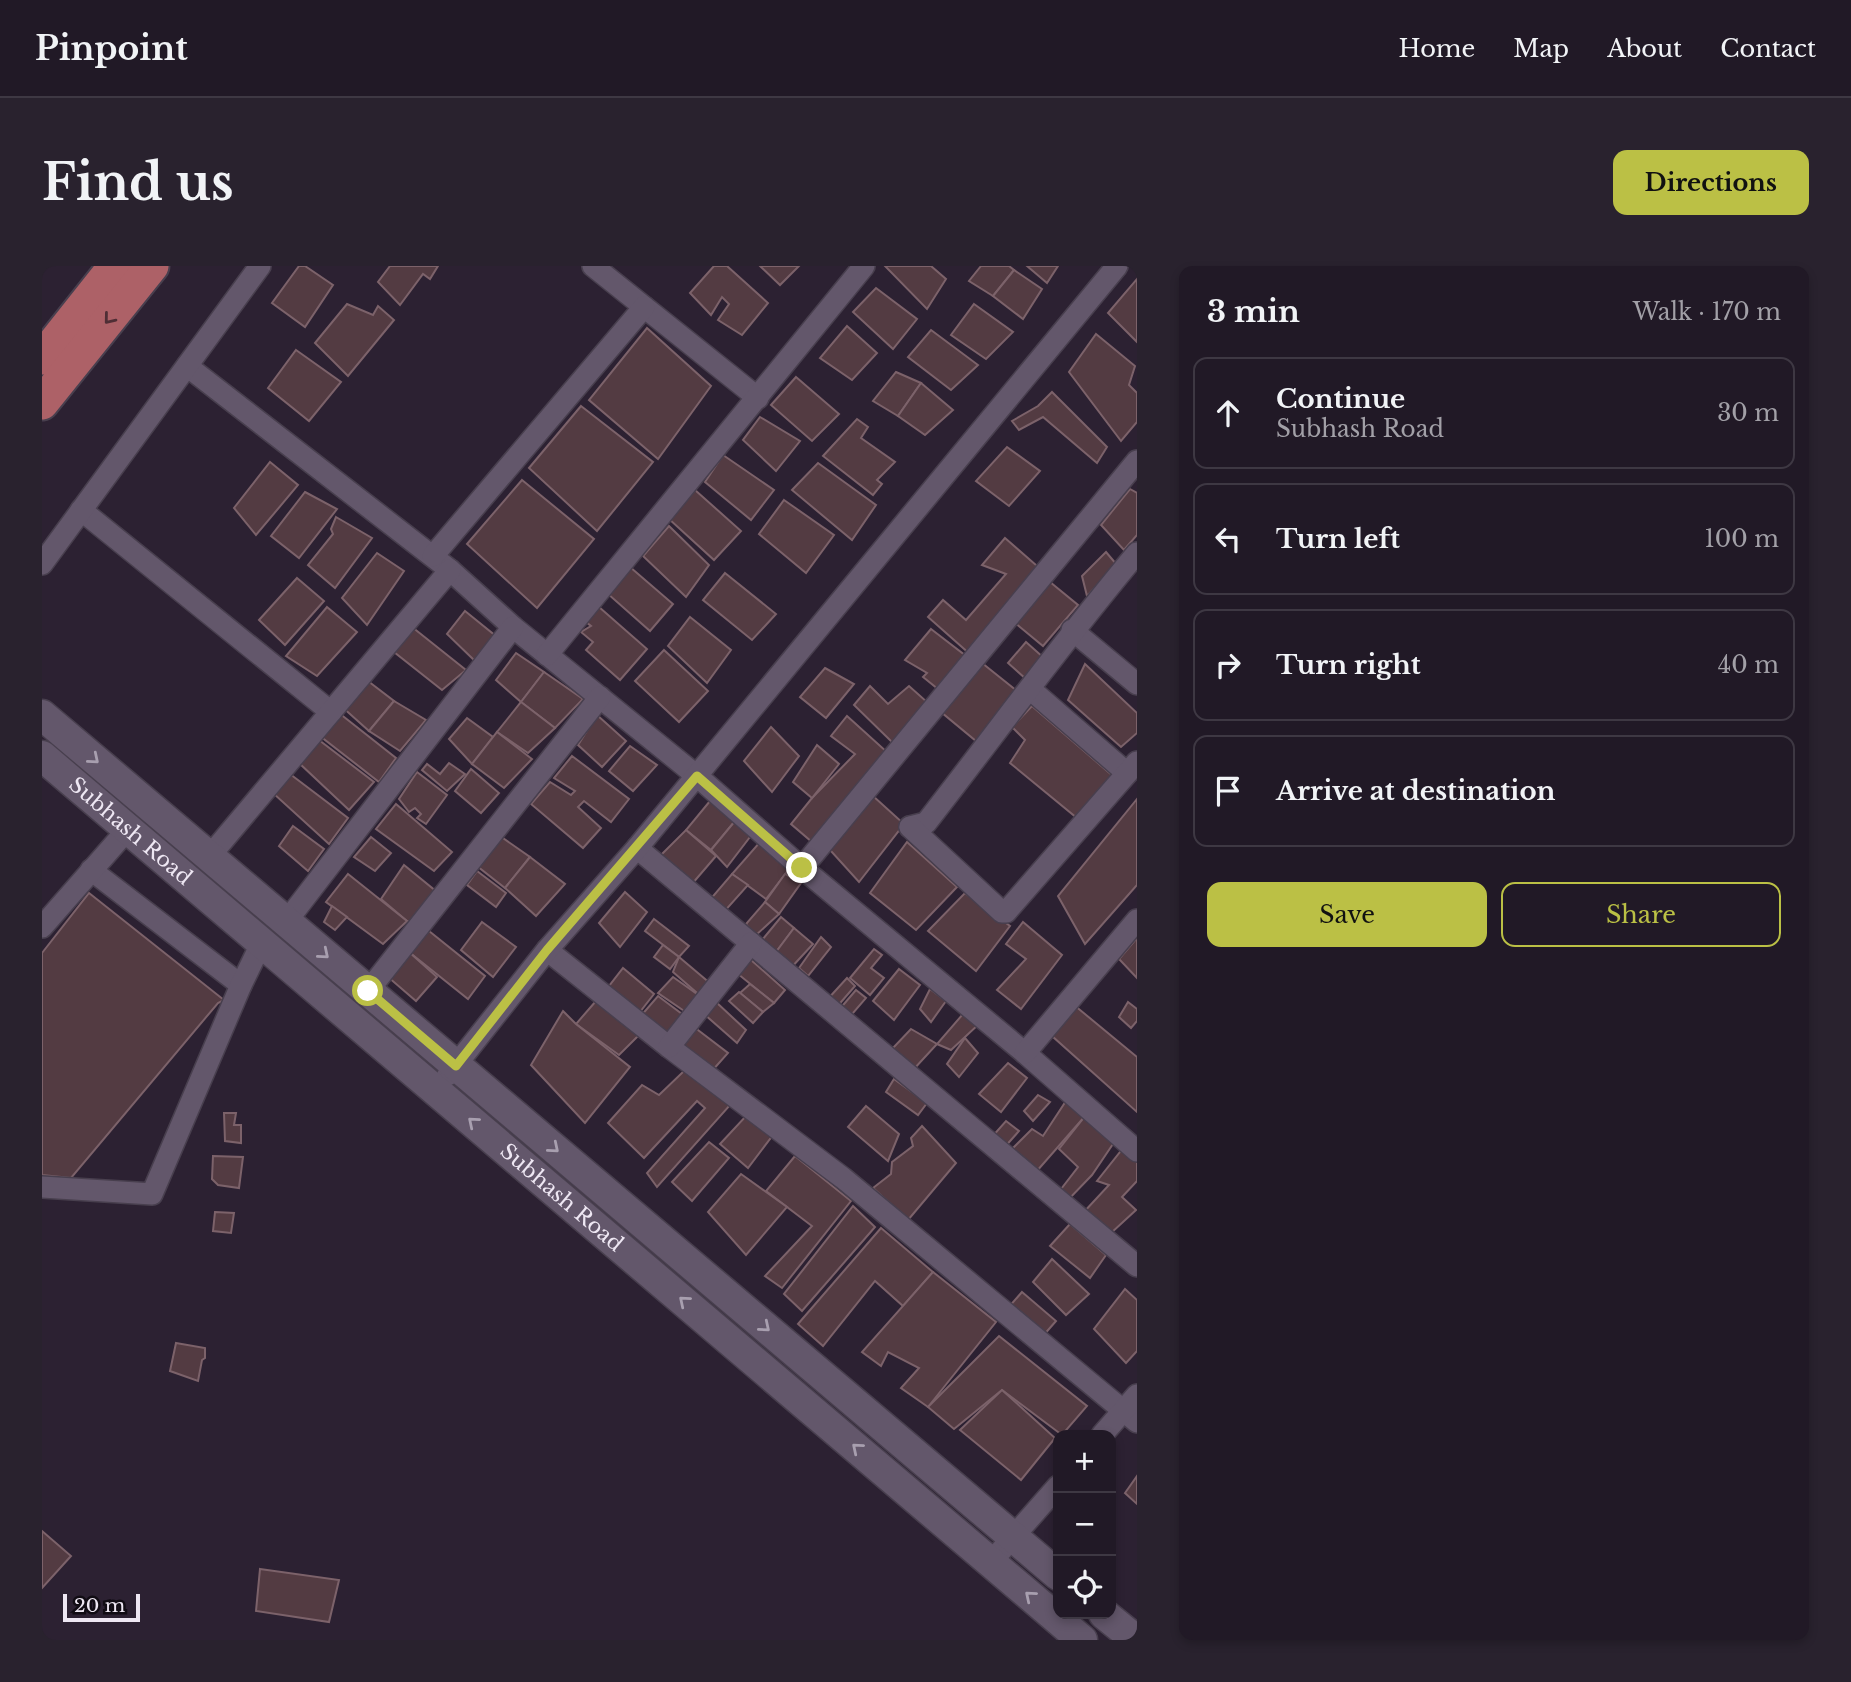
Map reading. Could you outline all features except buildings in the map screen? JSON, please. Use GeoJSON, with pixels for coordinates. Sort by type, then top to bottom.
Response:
{"type":"FeatureCollection","features":[{"type":"Feature","properties":{"kind":"main road"},"geometry":{"type":"LineString","coordinates":[[42,358],[116,266]]}},
{"type":"Feature","properties":{"kind":"main road"},"geometry":{"type":"LineString","coordinates":[[42,403],[152,266]]}},
{"type":"Feature","properties":{"kind":"street"},"geometry":{"type":"LineString","coordinates":[[42,564],[260,266]]}},
{"type":"Feature","properties":{"kind":"street"},"geometry":{"type":"LineString","coordinates":[[593,266],[758,398]]}},
{"type":"Feature","properties":{"kind":"street"},"geometry":{"type":"LineString","coordinates":[[547,655],[864,266]]}},
{"type":"Feature","properties":{"kind":"street"},"geometry":{"type":"LineString","coordinates":[[436,1090],[547,950],[697,776],[1117,266]]}},
{"type":"Feature","properties":{"kind":"street"},"geometry":{"type":"LineString","coordinates":[[433,556],[644,307]]}},
{"type":"Feature","properties":{"kind":"street"},"geometry":{"type":"LineString","coordinates":[[187,366],[450,570],[513,627],[697,776],[1137,1151]]}},
{"type":"Feature","properties":{"kind":"street"},"geometry":{"type":"LineString","coordinates":[[802,868],[1137,461]]}},
{"type":"Feature","properties":{"kind":"street"},"geometry":{"type":"LineString","coordinates":[[81,510],[331,712]]}},
{"type":"Feature","properties":{"kind":"street"},"geometry":{"type":"LineString","coordinates":[[1030,689],[1132,768],[1010,910],[1002,912],[910,827],[926,823],[1072,630],[1137,553]]}},
{"type":"Feature","properties":{"kind":"street"},"geometry":{"type":"LineString","coordinates":[[209,857],[450,570]]}},
{"type":"Feature","properties":{"kind":"street"},"geometry":{"type":"LineString","coordinates":[[286,922],[513,627]]}},
{"type":"Feature","properties":{"kind":"street"},"geometry":{"type":"LineString","coordinates":[[1072,630],[1137,684]]}},
{"type":"Feature","properties":{"kind":"street"},"geometry":{"type":"LineString","coordinates":[[368,991],[600,697]]}},
{"type":"Feature","properties":{"kind":"street","name":"Subhash Road"},"geometry":{"type":"LineString","coordinates":[[42,715],[1053,1571]]}},
{"type":"Feature","properties":{"kind":"street","name":"Subhash Road"},"geometry":{"type":"LineString","coordinates":[[42,756],[1082,1640]]}},
{"type":"Feature","properties":{"kind":"street"},"geometry":{"type":"LineString","coordinates":[[42,927],[128,829]]}},
{"type":"Feature","properties":{"kind":"street"},"geometry":{"type":"LineString","coordinates":[[637,848],[1137,1266]]}},
{"type":"Feature","properties":{"kind":"street"},"geometry":{"type":"LineString","coordinates":[[91,870],[241,985]]}},
{"type":"Feature","properties":{"kind":"street"},"geometry":{"type":"LineString","coordinates":[[1025,1053],[1137,920]]}},
{"type":"Feature","properties":{"kind":"street"},"geometry":{"type":"LineString","coordinates":[[42,1187],[152,1195],[241,985],[262,942]]}},
{"type":"Feature","properties":{"kind":"street"},"geometry":{"type":"LineString","coordinates":[[668,1047],[751,943]]}},
{"type":"Feature","properties":{"kind":"street"},"geometry":{"type":"LineString","coordinates":[[547,950],[668,1047],[843,1178],[1133,1409],[1108,1430]]}},
{"type":"Feature","properties":{"kind":"street"},"geometry":{"type":"LineString","coordinates":[[990,1562],[1053,1492]]}},
{"type":"Feature","properties":{"kind":"street"},"geometry":{"type":"LineString","coordinates":[[1110,1619],[1136,1640]]}},
{"type":"Feature","properties":{"kind":"route"},"geometry":{"type":"LineString","coordinates":[[368,991],[456,1066],[547,950],[697,776],[802,868]]}}]}
